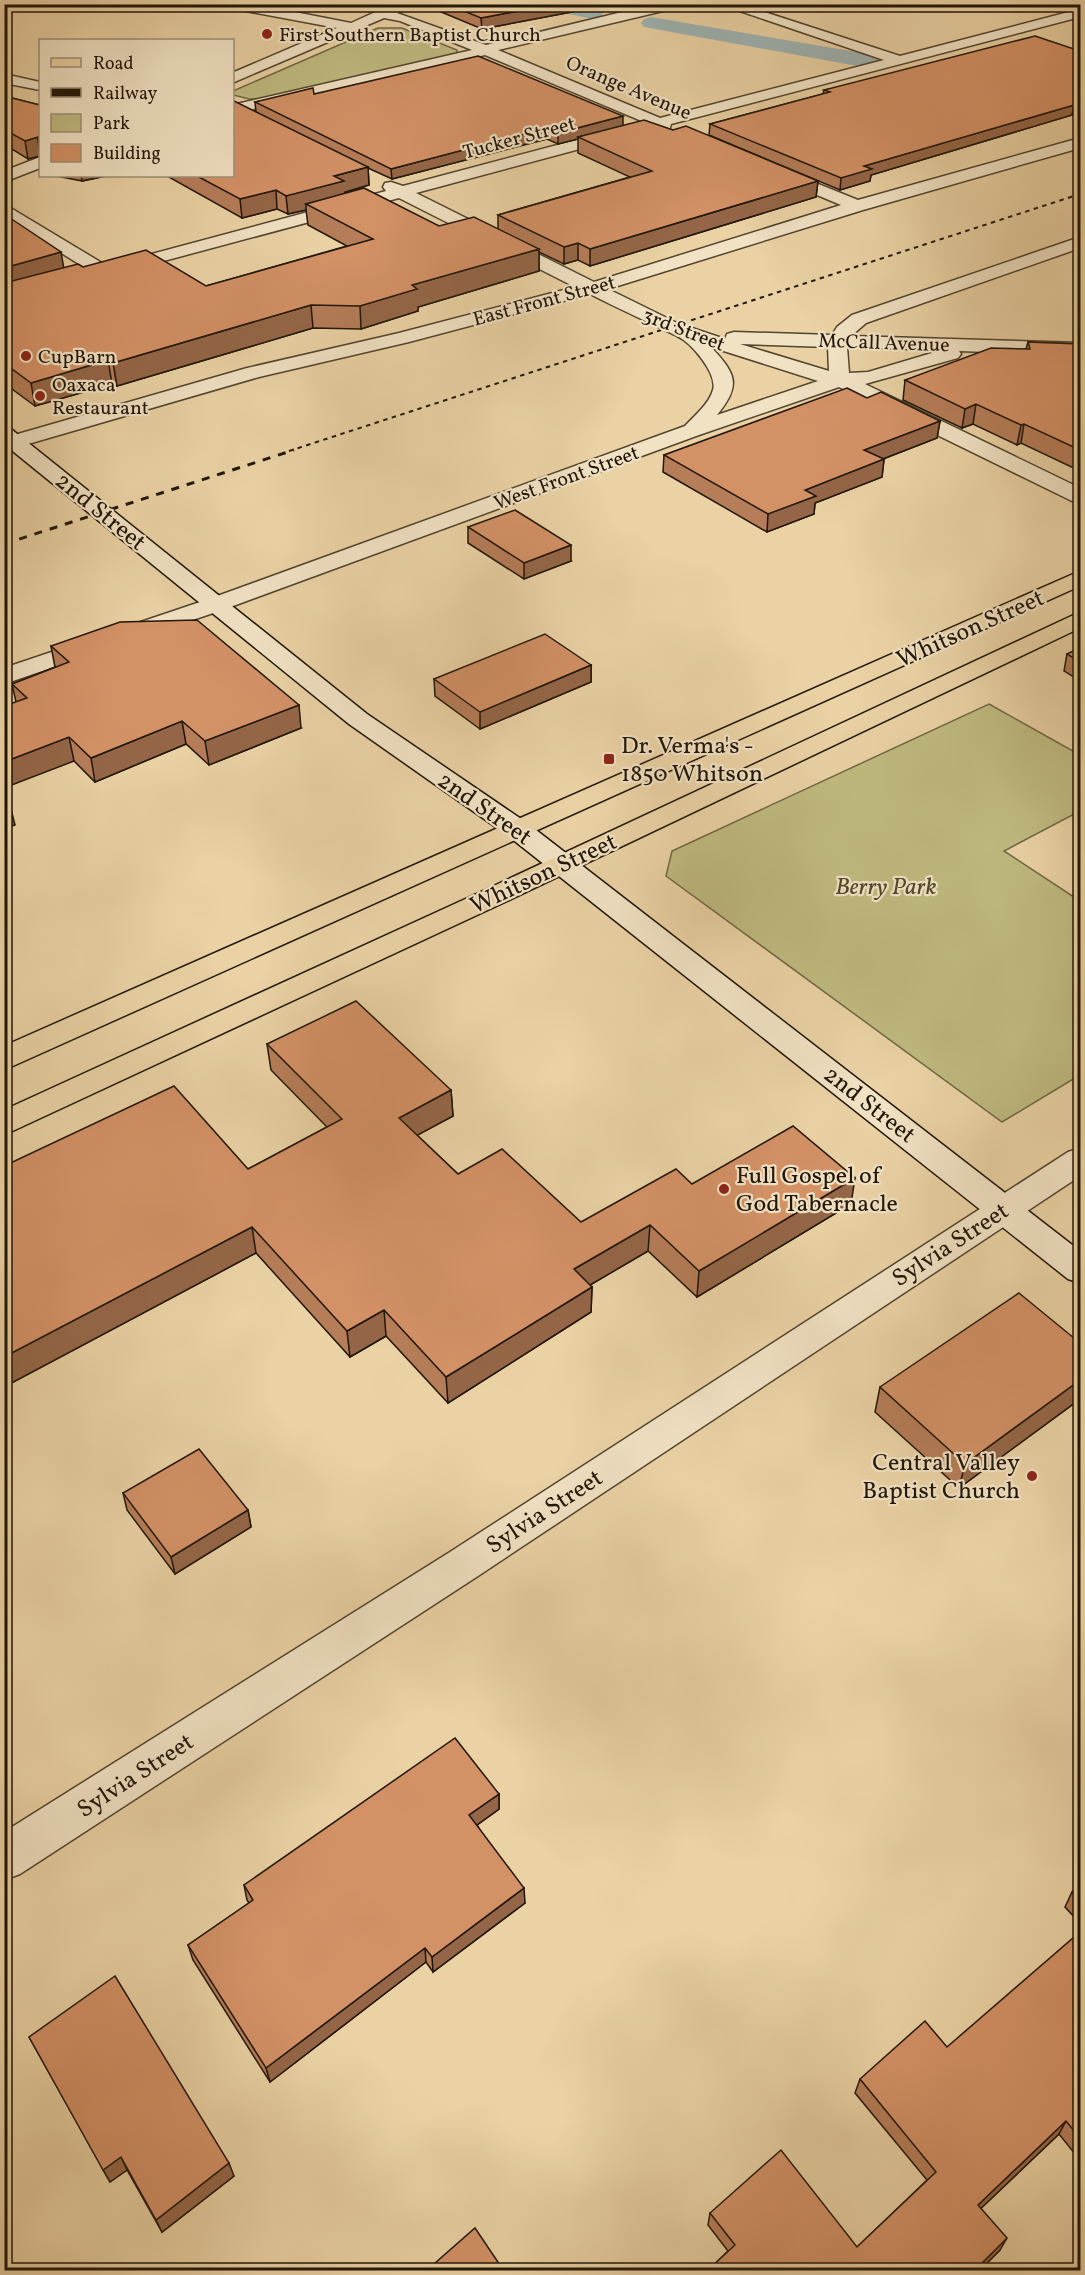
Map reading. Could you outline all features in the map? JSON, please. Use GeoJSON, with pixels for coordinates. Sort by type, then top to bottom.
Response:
{"type":"FeatureCollection","features":[{"type":"Feature","properties":{"kind":"main road","name":"Whitson Street"},"geometry":{"type":"LineString","coordinates":[[4,1059],[1080,578]]}},
{"type":"Feature","properties":{"kind":"main road","name":"Whitson Street"},"geometry":{"type":"LineString","coordinates":[[4,1124],[1080,619]]}},
{"type":"Feature","properties":{"kind":"street"},"geometry":{"type":"LineString","coordinates":[[234,78],[404,4]]}},
{"type":"Feature","properties":{"kind":"street"},"geometry":{"type":"LineString","coordinates":[[234,109],[675,4]]}},
{"type":"Feature","properties":{"kind":"street"},"geometry":{"type":"LineString","coordinates":[[725,4],[899,60]]}},
{"type":"Feature","properties":{"kind":"street"},"geometry":{"type":"LineString","coordinates":[[233,5],[352,27]]}},
{"type":"Feature","properties":{"kind":"street","name":"Tucker Street"},"geometry":{"type":"LineString","coordinates":[[84,278],[659,123],[1080,13]]}},
{"type":"Feature","properties":{"kind":"street","name":"Orange Avenue"},"geometry":{"type":"LineString","coordinates":[[382,14],[403,18],[486,50],[680,132]]}},
{"type":"Feature","properties":{"kind":"street"},"geometry":{"type":"LineString","coordinates":[[4,78],[39,86]]}},
{"type":"Feature","properties":{"kind":"street"},"geometry":{"type":"LineString","coordinates":[[234,109],[255,118]]}},
{"type":"Feature","properties":{"kind":"street","name":"East Front Street"},"geometry":{"type":"LineString","coordinates":[[8,440],[254,372],[402,338],[592,288],[857,206],[1080,143]]}},
{"type":"Feature","properties":{"kind":"street"},"geometry":{"type":"LineString","coordinates":[[4,177],[39,162]]}},
{"type":"Feature","properties":{"kind":"street"},"geometry":{"type":"LineString","coordinates":[[765,168],[857,206]]}},
{"type":"Feature","properties":{"kind":"street","name":"3rd Street"},"geometry":{"type":"LineString","coordinates":[[380,182],[687,334],[802,371],[840,380],[1080,496]]}},
{"type":"Feature","properties":{"kind":"street"},"geometry":{"type":"LineString","coordinates":[[4,209],[104,272]]}},
{"type":"Feature","properties":{"kind":"street"},"geometry":{"type":"LineString","coordinates":[[980,345],[869,378],[840,380],[838,341],[843,328],[859,319],[1080,242]]}},
{"type":"Feature","properties":{"kind":"street"},"geometry":{"type":"LineString","coordinates":[[687,334],[718,366],[726,383],[723,394],[692,431]]}},
{"type":"Feature","properties":{"kind":"street","name":"McCall Avenue"},"geometry":{"type":"LineString","coordinates":[[687,334],[1080,349]]}},
{"type":"Feature","properties":{"kind":"street","name":"West Front Street"},"geometry":{"type":"LineString","coordinates":[[4,677],[217,604],[692,431],[840,380]]}},
{"type":"Feature","properties":{"kind":"street","name":"2nd Street"},"geometry":{"type":"LineString","coordinates":[[8,440],[217,604],[358,719],[517,829],[1080,1269]]}},
{"type":"Feature","properties":{"kind":"street","name":"Sylvia Street"},"geometry":{"type":"LineString","coordinates":[[4,1858],[464,1564],[1080,1160]]}},
{"type":"Feature","properties":{"kind":"green space"},"geometry":{"type":"Polygon","coordinates":[[[378,28],[402,28],[457,50],[457,54],[259,99],[234,95],[234,91],[378,28]]]}},
{"type":"Feature","properties":{"kind":"green space","name":"Berry Park"},"geometry":{"type":"Polygon","coordinates":[[[989,704],[1080,755],[1080,811],[1004,851],[1080,901],[1080,1075],[1002,1122],[666,876],[672,851],[989,704]]]}},
{"type":"Feature","properties":{"kind":"building"},"geometry":{"type":"Polygon","coordinates":[[[447,4],[556,4],[481,18],[447,4]]]}},
{"type":"Feature","properties":{"kind":"building"},"geometry":{"type":"Polygon","coordinates":[[[1035,36],[1080,51],[1080,106],[1074,105],[864,166],[872,169],[841,178],[710,124],[830,92],[824,90],[1035,36]]]}},
{"type":"Feature","properties":{"kind":"building"},"geometry":{"type":"Polygon","coordinates":[[[478,56],[623,116],[558,133],[547,128],[391,169],[255,102],[313,88],[314,94],[478,56]]]}},
{"type":"Feature","properties":{"kind":"building"},"geometry":{"type":"Polygon","coordinates":[[[4,96],[39,105],[39,150],[38,137],[25,141],[9,132],[4,133],[4,96]]]}},
{"type":"Feature","properties":{"kind":"building"},"geometry":{"type":"Polygon","coordinates":[[[234,101],[368,167],[334,176],[344,181],[286,196],[276,190],[240,199],[199,177],[234,177],[234,101]]]}},
{"type":"Feature","properties":{"kind":"building"},"geometry":{"type":"Polygon","coordinates":[[[644,120],[673,130],[686,126],[818,181],[590,249],[578,243],[564,247],[498,215],[652,171],[578,137],[644,120]]]}},
{"type":"Feature","properties":{"kind":"building"},"geometry":{"type":"Polygon","coordinates":[[[364,188],[439,226],[474,217],[539,249],[412,285],[417,289],[360,306],[311,305],[113,363],[108,360],[31,383],[4,363],[4,283],[78,264],[83,267],[146,250],[206,286],[373,239],[306,204],[364,188]]]}},
{"type":"Feature","properties":{"kind":"building"},"geometry":{"type":"Polygon","coordinates":[[[4,214],[61,252],[4,268],[4,214]]]}},
{"type":"Feature","properties":{"kind":"building"},"geometry":{"type":"Polygon","coordinates":[[[1028,342],[1080,344],[1080,450],[976,404],[965,409],[905,380],[991,348],[1030,349],[1028,342]]]}},
{"type":"Feature","properties":{"kind":"building"},"geometry":{"type":"Polygon","coordinates":[[[847,388],[867,398],[881,392],[940,421],[864,450],[884,459],[805,490],[816,496],[768,514],[664,455],[847,388]]]}},
{"type":"Feature","properties":{"kind":"building"},"geometry":{"type":"Polygon","coordinates":[[[515,510],[571,545],[524,563],[468,527],[515,510]]]}},
{"type":"Feature","properties":{"kind":"building"},"geometry":{"type":"Polygon","coordinates":[[[197,620],[299,705],[205,741],[182,721],[91,758],[69,737],[4,762],[4,706],[27,698],[12,684],[69,662],[51,646],[120,622],[197,620]]]}},
{"type":"Feature","properties":{"kind":"building"},"geometry":{"type":"Polygon","coordinates":[[[545,634],[591,665],[480,712],[434,679],[545,634]]]}},
{"type":"Feature","properties":{"kind":"building"},"geometry":{"type":"Polygon","coordinates":[[[1080,648],[1080,662],[1067,654],[1080,648]]]}},
{"type":"Feature","properties":{"kind":"building"},"geometry":{"type":"Polygon","coordinates":[[[356,1001],[451,1090],[399,1118],[458,1174],[502,1149],[581,1222],[676,1169],[692,1184],[793,1126],[855,1178],[699,1271],[650,1225],[574,1269],[592,1287],[446,1377],[384,1310],[347,1331],[252,1227],[4,1357],[4,1262],[7,1261],[4,1258],[4,1166],[174,1086],[248,1169],[342,1119],[267,1044],[356,1001]]]}},
{"type":"Feature","properties":{"kind":"building"},"geometry":{"type":"Polygon","coordinates":[[[1019,1293],[1080,1343],[1080,1380],[965,1464],[880,1387],[1019,1293]]]}},
{"type":"Feature","properties":{"kind":"building"},"geometry":{"type":"Polygon","coordinates":[[[199,1449],[248,1510],[171,1557],[123,1493],[199,1449]]]}},
{"type":"Feature","properties":{"kind":"building"},"geometry":{"type":"Polygon","coordinates":[[[455,1738],[499,1794],[469,1815],[524,1888],[432,1957],[425,1948],[266,2068],[188,1945],[253,1900],[244,1885],[455,1738]]]}},
{"type":"Feature","properties":{"kind":"building"},"geometry":{"type":"Polygon","coordinates":[[[1080,1884],[1080,1900],[1072,1892],[1080,1884]]]}},
{"type":"Feature","properties":{"kind":"building"},"geometry":{"type":"Polygon","coordinates":[[[1080,1932],[1080,2020],[1075,2024],[1080,2031],[1080,2138],[1066,2121],[978,2205],[1007,2238],[974,2271],[707,2271],[735,2245],[710,2213],[781,2150],[857,2247],[936,2172],[860,2079],[925,2021],[947,2047],[1080,1932]]]}},
{"type":"Feature","properties":{"kind":"building"},"geometry":{"type":"Polygon","coordinates":[[[115,1976],[229,2163],[156,2220],[121,2157],[103,2170],[29,2037],[115,1976]]]}},
{"type":"Feature","properties":{"kind":"building"},"geometry":{"type":"Polygon","coordinates":[[[475,2228],[504,2271],[426,2271],[475,2228]]]}},
{"type":"Feature","properties":{"kind":"waterway"},"geometry":{"type":"LineString","coordinates":[[547,4],[593,13]]}},
{"type":"Feature","properties":{"kind":"waterway"},"geometry":{"type":"LineString","coordinates":[[651,23],[868,61]]}},
{"type":"Feature","properties":{"kind":"railway"},"geometry":{"type":"LineString","coordinates":[[289,451],[1080,194]]}},
{"type":"Feature","properties":{"kind":"railway"},"geometry":{"type":"LineString","coordinates":[[4,544],[294,450]]}},
{"type":"Feature","properties":{"kind":"place","name":"First Southern Baptist Church"},"geometry":{"type":"Point","coordinates":[267,34]}},
{"type":"Feature","properties":{"kind":"place","name":"CupBarn"},"geometry":{"type":"Point","coordinates":[26,356]}},
{"type":"Feature","properties":{"kind":"place","name":"Oaxaca Restaurant"},"geometry":{"type":"Point","coordinates":[40,396]}},
{"type":"Feature","properties":{"kind":"place","name":"Dr. Verma's - 1850 Whitson"},"geometry":{"type":"Point","coordinates":[609,759]}},
{"type":"Feature","properties":{"kind":"place","name":"Full Gospel of God Tabernacle"},"geometry":{"type":"Point","coordinates":[724,1189]}},
{"type":"Feature","properties":{"kind":"place","name":"Central Valley Baptist Church"},"geometry":{"type":"Point","coordinates":[1032,1476]}}]}
